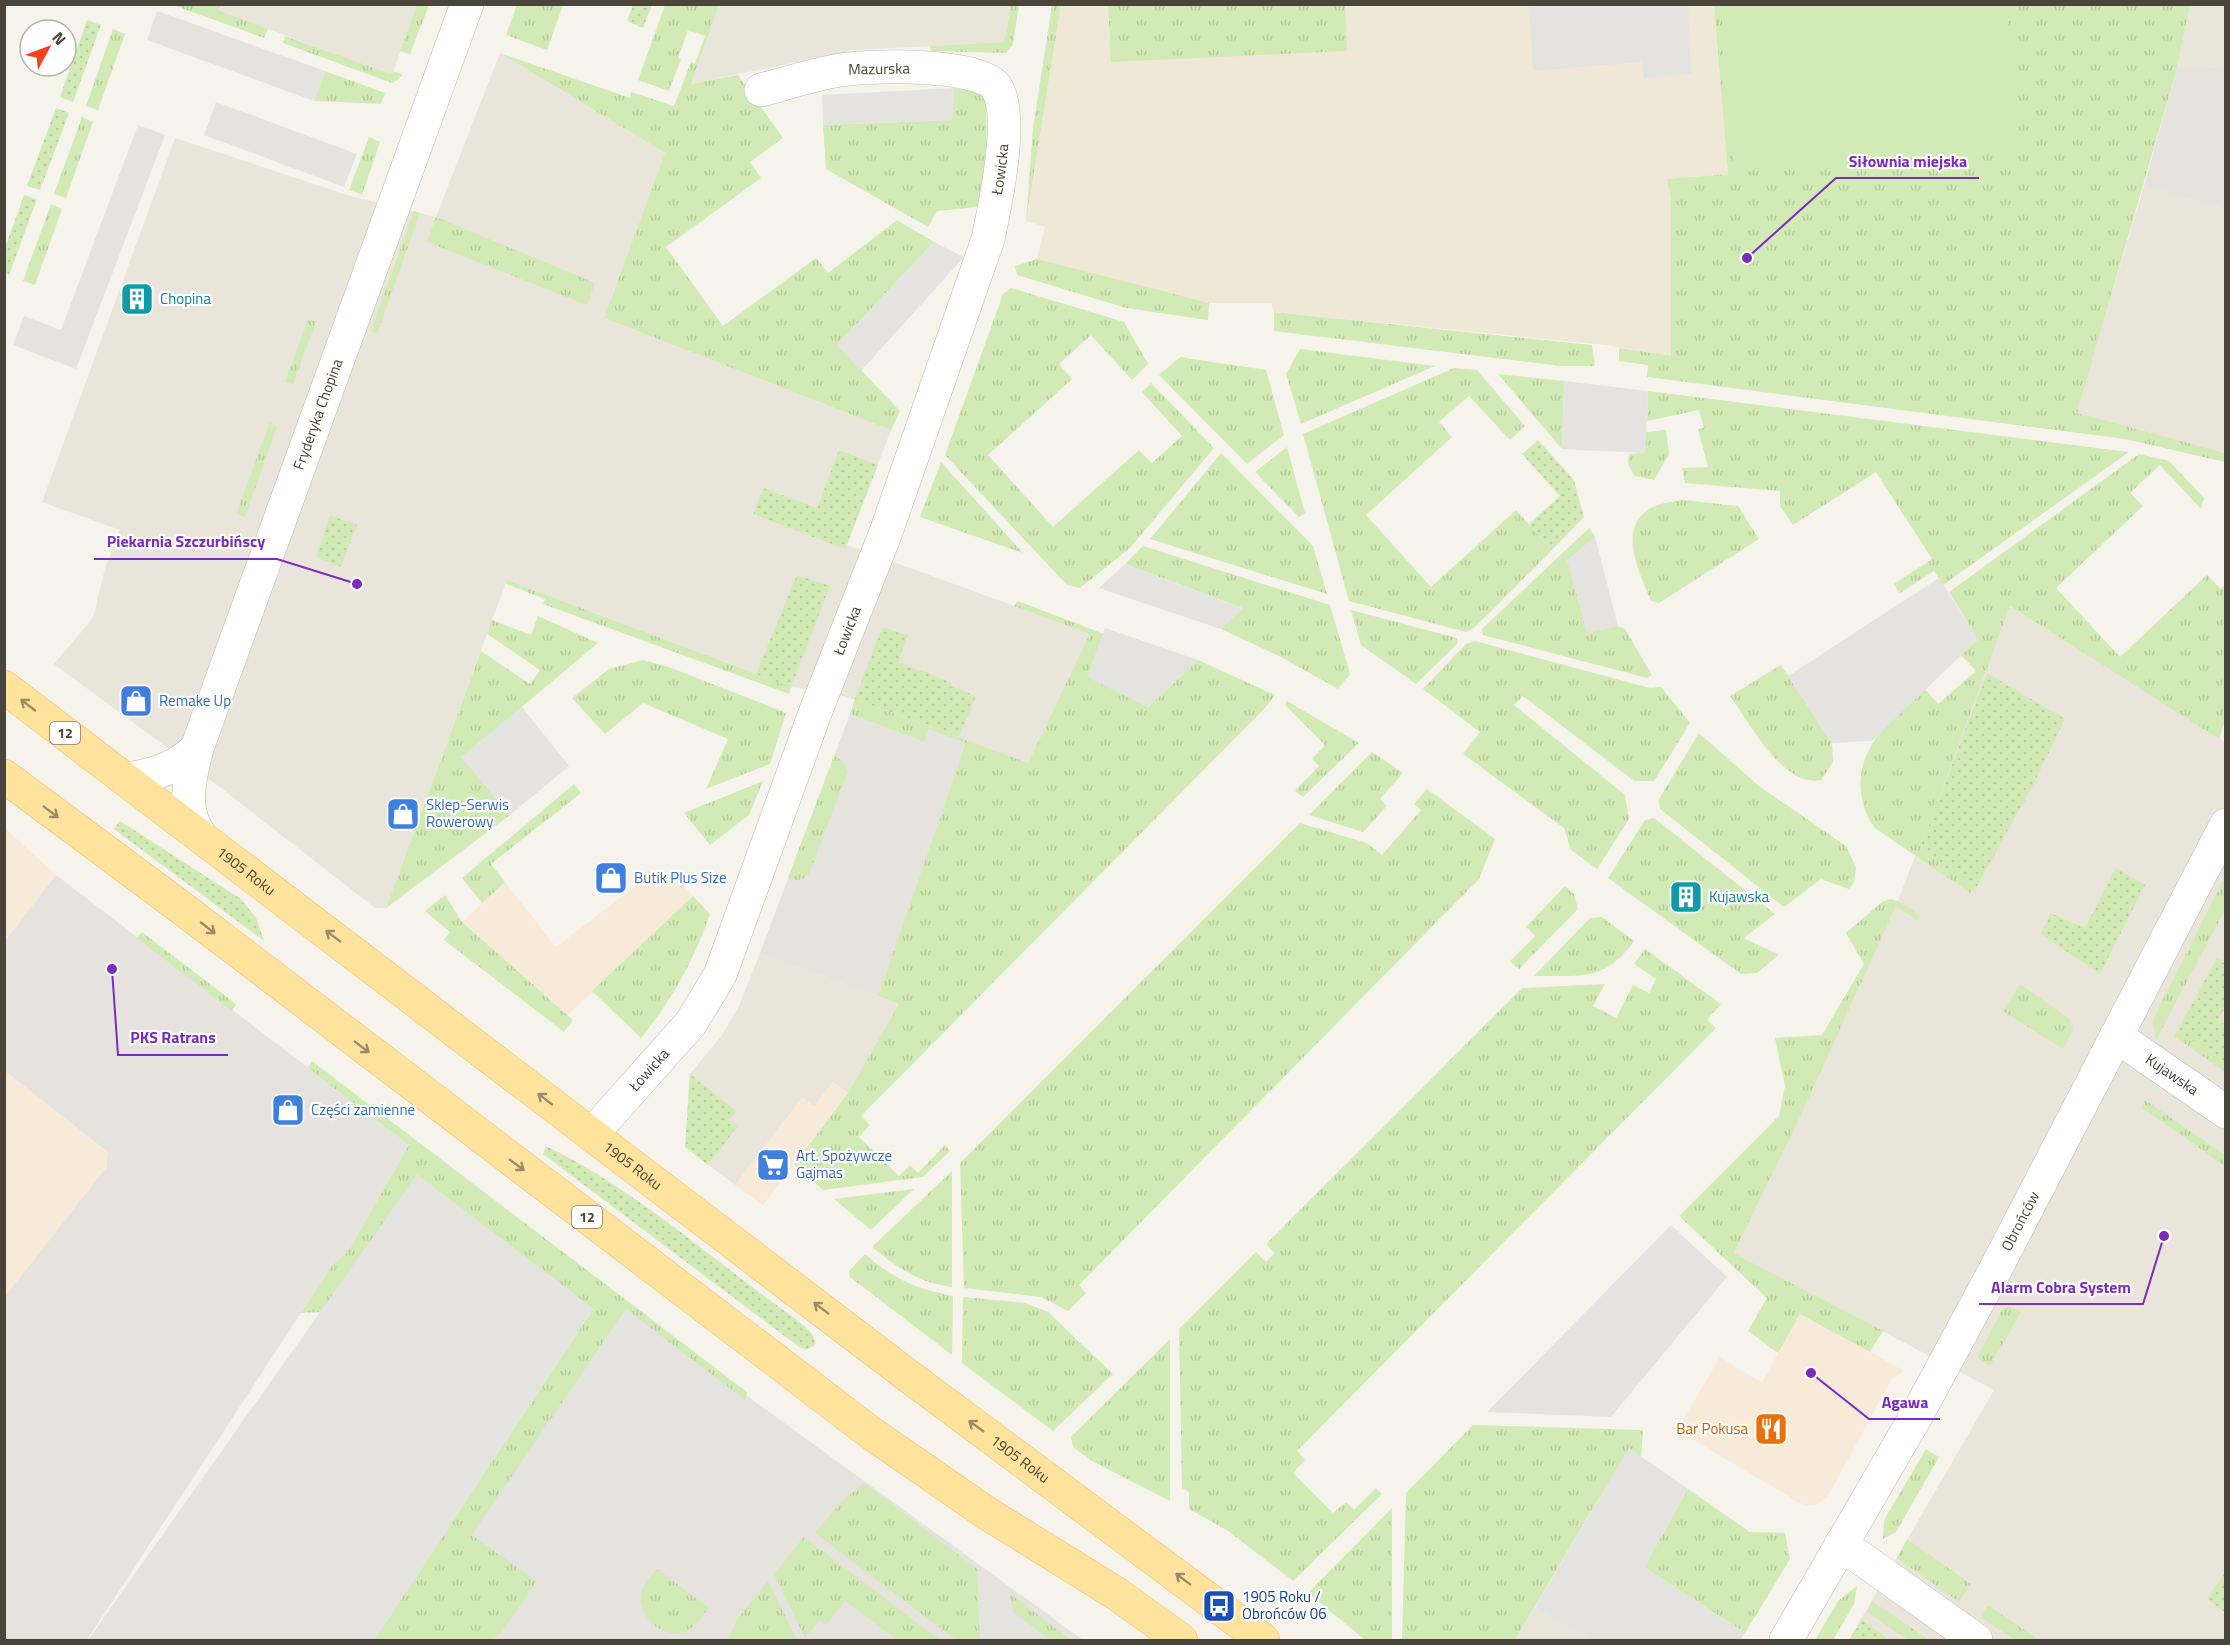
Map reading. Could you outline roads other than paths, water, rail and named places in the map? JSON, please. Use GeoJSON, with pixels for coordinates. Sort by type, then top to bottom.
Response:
{"type":"FeatureCollection","features":[{"type":"Feature","properties":{"kind":"main road","name":"1905 Roku"},"geometry":{"type":"LineString","coordinates":[[4,687],[907,1375],[1263,1641]]}},
{"type":"Feature","properties":{"kind":"main road","name":"12"},"geometry":{"type":"LineString","coordinates":[[4,776],[175,903],[871,1433],[988,1514],[1117,1594],[1181,1641]]}},
{"type":"Feature","properties":{"kind":"street","name":"Fryderyka Chopina"},"geometry":{"type":"LineString","coordinates":[[200,835],[192,822],[188,803],[190,778],[197,748],[467,4]]}},
{"type":"Feature","properties":{"kind":"street","name":"Mazurska"},"geometry":{"type":"LineString","coordinates":[[761,90],[843,69],[935,68],[978,75],[995,85]]}},
{"type":"Feature","properties":{"kind":"street","name":"Łowicka"},"geometry":{"type":"LineString","coordinates":[[592,1134],[691,1023],[720,975],[728,955],[815,713],[886,532],[988,239],[1005,126],[1003,106],[995,85]]}},
{"type":"Feature","properties":{"kind":"street"},"geometry":{"type":"LineString","coordinates":[[125,779],[142,777],[171,767],[189,757],[197,748]]}},
{"type":"Feature","properties":{"kind":"street","name":"Obrońców"},"geometry":{"type":"LineString","coordinates":[[1786,1641],[1918,1411],[1994,1272],[2226,825]]}},
{"type":"Feature","properties":{"kind":"street","name":"Kujawska"},"geometry":{"type":"LineString","coordinates":[[2116,1036],[2226,1112]]}},
{"type":"Feature","properties":{"kind":"street"},"geometry":{"type":"LineString","coordinates":[[1841,1545],[1976,1641]]}},
{"type":"Feature","properties":{"kind":"place","name":"Siłownia miejska"},"geometry":{"type":"Point","coordinates":[1747,258]}},
{"type":"Feature","properties":{"kind":"place","name":"Chopina"},"geometry":{"type":"Point","coordinates":[137,299]}},
{"type":"Feature","properties":{"kind":"place","name":"Piekarnia Szczurbińscy"},"geometry":{"type":"Point","coordinates":[357,584]}},
{"type":"Feature","properties":{"kind":"place","name":"Remake Up"},"geometry":{"type":"Point","coordinates":[136,701]}},
{"type":"Feature","properties":{"kind":"place","name":"Sklep-Serwis Rowerowy"},"geometry":{"type":"Point","coordinates":[403,814]}},
{"type":"Feature","properties":{"kind":"place","name":"Butik Plus Size"},"geometry":{"type":"Point","coordinates":[611,878]}},
{"type":"Feature","properties":{"kind":"place","name":"Kujawska"},"geometry":{"type":"Point","coordinates":[1686,897]}},
{"type":"Feature","properties":{"kind":"place","name":"PKS Ratrans"},"geometry":{"type":"Point","coordinates":[112,969]}},
{"type":"Feature","properties":{"kind":"place","name":"Części zamienne"},"geometry":{"type":"Point","coordinates":[288,1110]}},
{"type":"Feature","properties":{"kind":"place","name":"Art. Spożywcze Gajmas"},"geometry":{"type":"Point","coordinates":[773,1165]}},
{"type":"Feature","properties":{"kind":"place","name":"Alarm Cobra System"},"geometry":{"type":"Point","coordinates":[2164,1236]}},
{"type":"Feature","properties":{"kind":"place","name":"Agawa"},"geometry":{"type":"Point","coordinates":[1811,1373]}},
{"type":"Feature","properties":{"kind":"place","name":"Bar Pokusa"},"geometry":{"type":"Point","coordinates":[1771,1429]}},
{"type":"Feature","properties":{"kind":"place","name":"1905 Roku / Obrońców 06"},"geometry":{"type":"Point","coordinates":[1219,1606]}}]}
